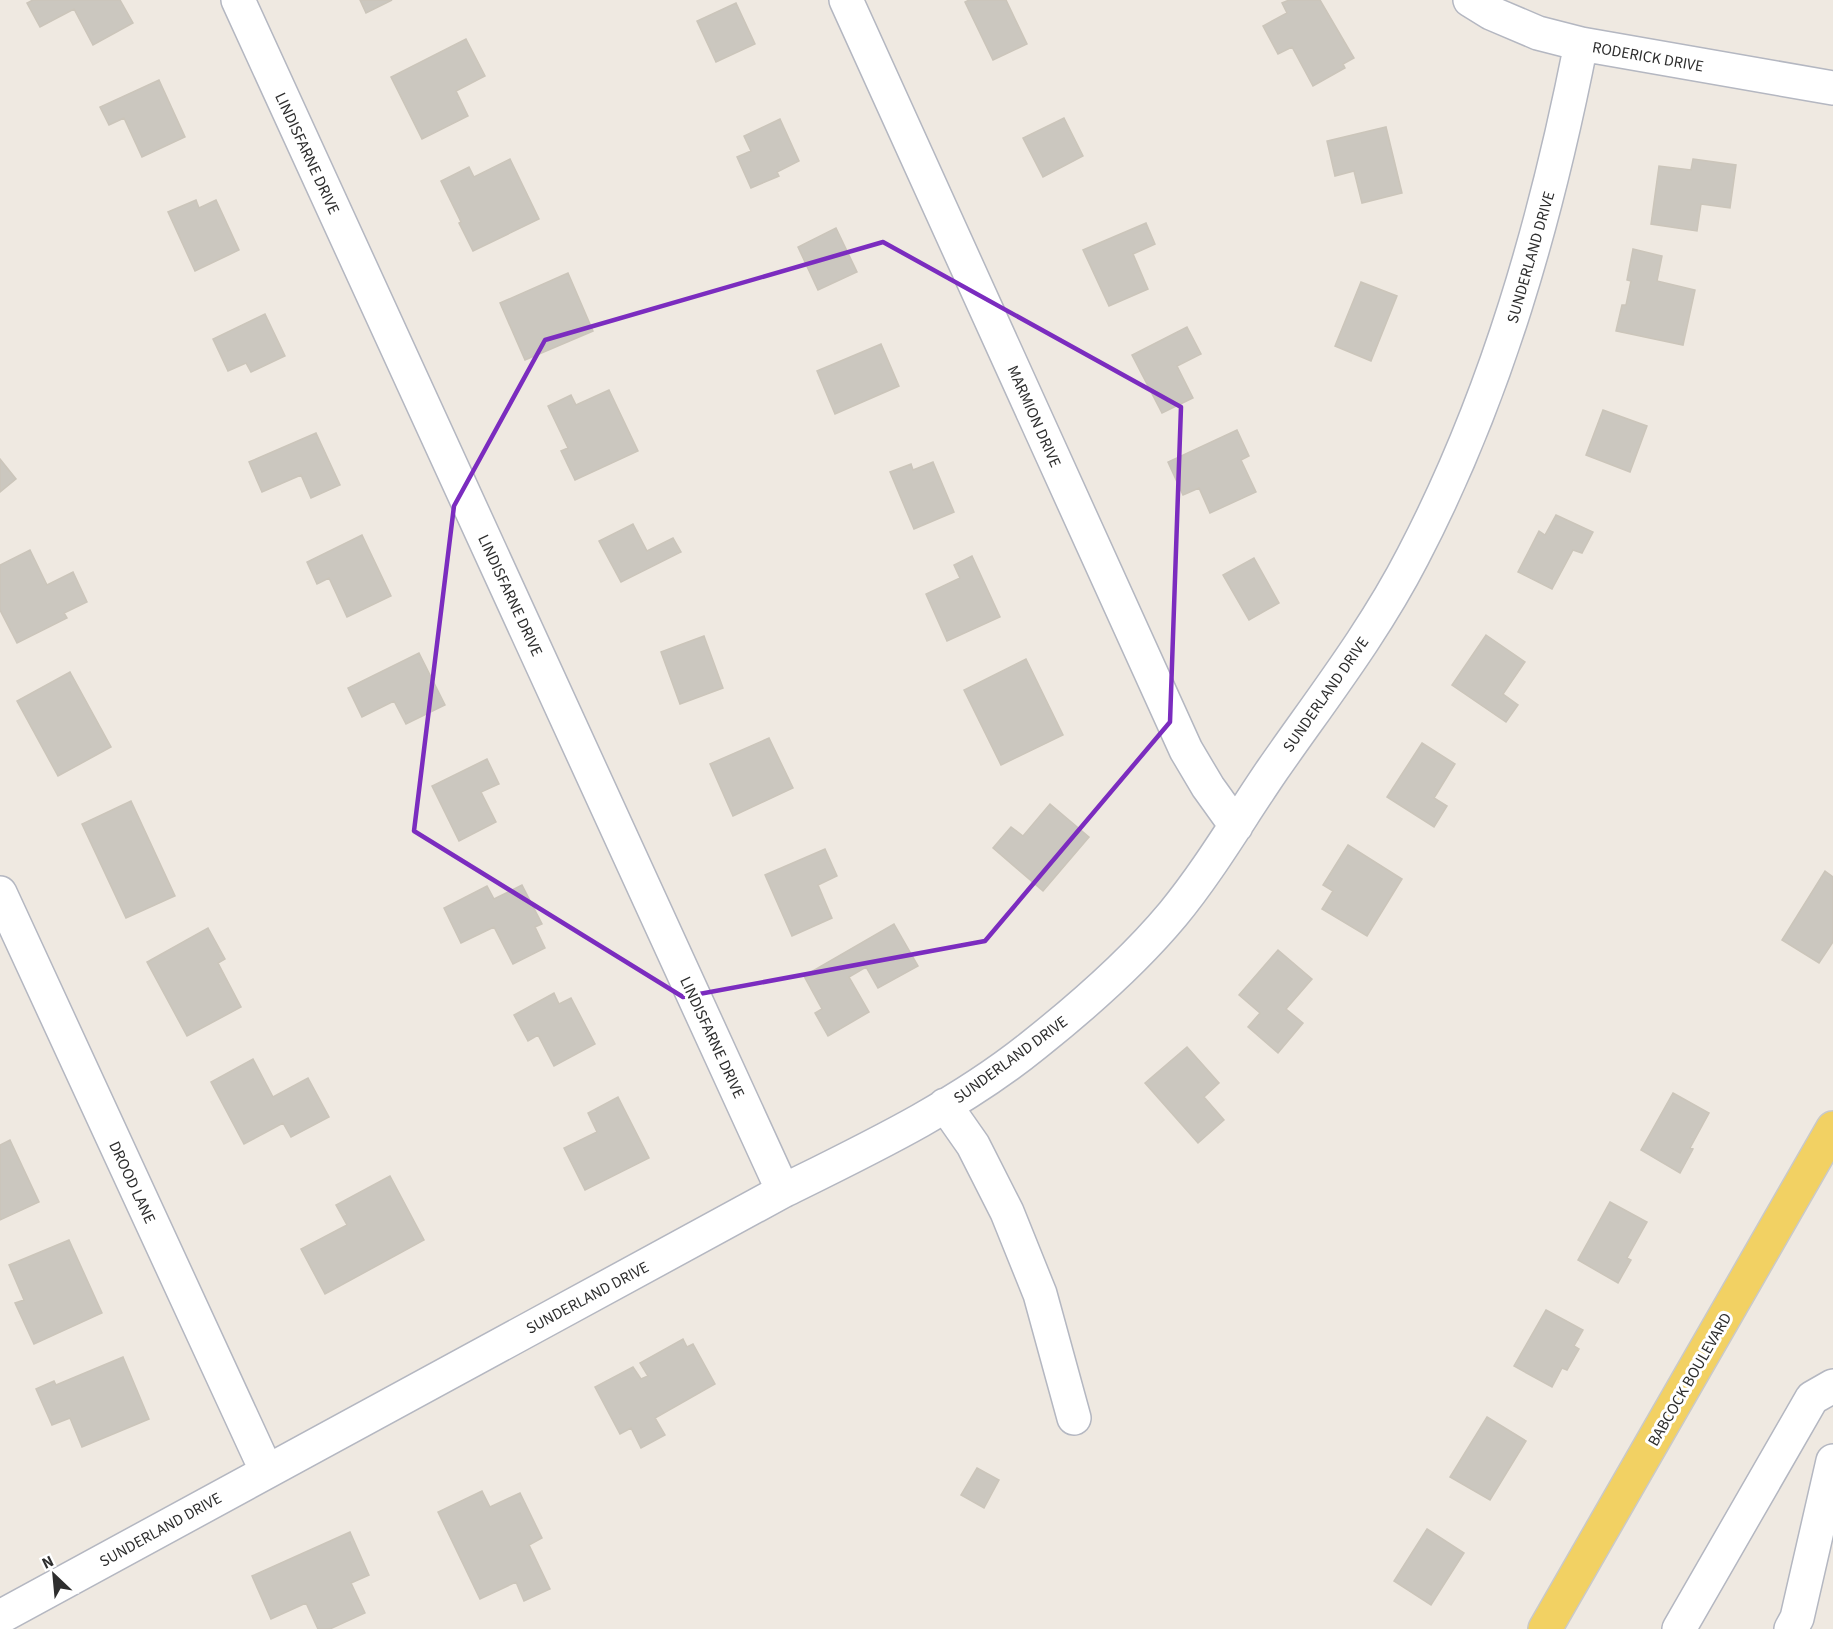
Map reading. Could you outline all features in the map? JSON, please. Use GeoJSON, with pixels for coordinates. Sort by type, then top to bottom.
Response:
{"type":"FeatureCollection","features":[{"type":"Feature","properties":{"kind":"main road","name":"BABCOCK BOULEVARD"},"geometry":{"type":"LineString","coordinates":[[1545,1629],[1833,1128]]}},
{"type":"Feature","properties":{"kind":"street","name":"LINDISFARNE DRIVE"},"geometry":{"type":"LineString","coordinates":[[238,0],[783,1191]]}},
{"type":"Feature","properties":{"kind":"street","name":"MARMION DRIVE"},"geometry":{"type":"LineString","coordinates":[[846,0],[1186,750],[1208,787],[1236,826]]}},
{"type":"Feature","properties":{"kind":"street","name":"RODERICK DRIVE"},"geometry":{"type":"LineString","coordinates":[[1470,0],[1491,14],[1538,33],[1581,44],[1833,88]]}},
{"type":"Feature","properties":{"kind":"street","name":"SUNDERLAND DRIVE"},"geometry":{"type":"LineString","coordinates":[[0,1617],[266,1470],[945,1106],[1032,1047],[1134,957],[1173,914],[1204,873],[1347,664],[1413,557],[1469,437],[1507,336],[1532,258],[1562,140],[1581,44]]}},
{"type":"Feature","properties":{"kind":"street","name":"DROOD LANE"},"geometry":{"type":"LineString","coordinates":[[0,893],[266,1470]]}},
{"type":"Feature","properties":{"kind":"street"},"geometry":{"type":"LineString","coordinates":[[945,1106],[973,1144],[1007,1212],[1040,1294],[1074,1418]]}},
{"type":"Feature","properties":{"kind":"street"},"geometry":{"type":"LineString","coordinates":[[1680,1629],[1812,1398],[1833,1386]]}},
{"type":"Feature","properties":{"kind":"street"},"geometry":{"type":"LineString","coordinates":[[1791,1629],[1797,1618],[1833,1461]]}},
{"type":"Feature","properties":{"kind":"highlighted area"},"geometry":{"type":"Polygon","coordinates":[[[883,242],[1181,407],[1170,722],[985,941],[683,997],[414,831],[454,506],[545,340],[883,242]]]}},
{"type":"Feature","properties":{"kind":"building"},"geometry":{"type":"Polygon","coordinates":[[[33,0],[120,0],[133,23],[93,45],[74,9],[40,27],[27,3],[33,0]]]}},
{"type":"Feature","properties":{"kind":"building"},"geometry":{"type":"Polygon","coordinates":[[[360,0],[392,0],[366,13],[360,0]]]}},
{"type":"Feature","properties":{"kind":"building"},"geometry":{"type":"Polygon","coordinates":[[[969,0],[1006,0],[1027,44],[993,60],[965,2],[969,0]]]}},
{"type":"Feature","properties":{"kind":"building"},"geometry":{"type":"Polygon","coordinates":[[[1289,0],[1320,0],[1354,58],[1343,64],[1345,68],[1313,86],[1292,47],[1278,54],[1263,26],[1287,13],[1282,3],[1289,0]]]}},
{"type":"Feature","properties":{"kind":"building"},"geometry":{"type":"Polygon","coordinates":[[[736,3],[755,44],[716,62],[697,21],[736,3]]]}},
{"type":"Feature","properties":{"kind":"building"},"geometry":{"type":"Polygon","coordinates":[[[466,39],[485,76],[456,91],[468,116],[422,139],[391,77],[466,39]]]}},
{"type":"Feature","properties":{"kind":"building"},"geometry":{"type":"Polygon","coordinates":[[[159,80],[185,137],[142,157],[124,118],[109,125],[100,107],[159,80]]]}},
{"type":"Feature","properties":{"kind":"building"},"geometry":{"type":"Polygon","coordinates":[[[1064,118],[1083,156],[1043,177],[1023,138],[1064,118]]]}},
{"type":"Feature","properties":{"kind":"building"},"geometry":{"type":"Polygon","coordinates":[[[780,119],[799,161],[777,172],[779,176],[751,188],[737,157],[751,151],[744,136],[780,119]]]}},
{"type":"Feature","properties":{"kind":"building"},"geometry":{"type":"Polygon","coordinates":[[[1386,127],[1402,193],[1362,203],[1354,171],[1335,176],[1327,141],[1386,127]]]}},
{"type":"Feature","properties":{"kind":"building"},"geometry":{"type":"Polygon","coordinates":[[[510,159],[539,219],[473,251],[441,181],[469,167],[474,177],[510,159]]]}},
{"type":"Feature","properties":{"kind":"building"},"geometry":{"type":"Polygon","coordinates":[[[1693,159],[1736,165],[1730,208],[1701,204],[1697,231],[1651,224],[1659,166],[1691,170],[1693,159]]]}},
{"type":"Feature","properties":{"kind":"building"},"geometry":{"type":"Polygon","coordinates":[[[196,200],[199,208],[216,200],[239,250],[195,271],[168,212],[196,200]]]}},
{"type":"Feature","properties":{"kind":"building"},"geometry":{"type":"Polygon","coordinates":[[[1146,223],[1155,244],[1133,254],[1148,289],[1109,306],[1083,250],[1146,223]]]}},
{"type":"Feature","properties":{"kind":"building"},"geometry":{"type":"Polygon","coordinates":[[[836,228],[857,272],[818,290],[798,247],[836,228]]]}},
{"type":"Feature","properties":{"kind":"building"},"geometry":{"type":"Polygon","coordinates":[[[1633,249],[1662,256],[1657,281],[1695,290],[1683,345],[1616,331],[1622,305],[1626,305],[1631,281],[1627,280],[1633,249]]]}},
{"type":"Feature","properties":{"kind":"building"},"geometry":{"type":"Polygon","coordinates":[[[568,273],[593,331],[525,360],[500,303],[568,273]]]}},
{"type":"Feature","properties":{"kind":"building"},"geometry":{"type":"Polygon","coordinates":[[[1361,282],[1397,296],[1371,361],[1335,346],[1361,282]]]}},
{"type":"Feature","properties":{"kind":"building"},"geometry":{"type":"Polygon","coordinates":[[[265,314],[285,356],[251,372],[246,363],[228,371],[213,339],[265,314]]]}},
{"type":"Feature","properties":{"kind":"building"},"geometry":{"type":"Polygon","coordinates":[[[1187,327],[1201,354],[1177,366],[1193,398],[1162,413],[1132,355],[1187,327]]]}},
{"type":"Feature","properties":{"kind":"building"},"geometry":{"type":"Polygon","coordinates":[[[881,344],[899,386],[835,414],[817,371],[881,344]]]}},
{"type":"Feature","properties":{"kind":"building"},"geometry":{"type":"Polygon","coordinates":[[[609,390],[638,451],[575,480],[561,451],[568,448],[548,406],[571,395],[576,405],[609,390]]]}},
{"type":"Feature","properties":{"kind":"building"},"geometry":{"type":"Polygon","coordinates":[[[1603,410],[1647,426],[1630,472],[1586,455],[1603,410]]]}},
{"type":"Feature","properties":{"kind":"building"},"geometry":{"type":"Polygon","coordinates":[[[1237,430],[1249,456],[1241,460],[1256,492],[1210,513],[1199,488],[1183,495],[1168,462],[1237,430]]]}},
{"type":"Feature","properties":{"kind":"building"},"geometry":{"type":"Polygon","coordinates":[[[316,433],[340,485],[311,498],[301,475],[262,492],[249,462],[316,433]]]}},
{"type":"Feature","properties":{"kind":"building"},"geometry":{"type":"Polygon","coordinates":[[[0,459],[16,479],[0,492],[0,459]]]}},
{"type":"Feature","properties":{"kind":"building"},"geometry":{"type":"Polygon","coordinates":[[[933,462],[954,512],[914,529],[890,472],[911,464],[913,470],[933,462]]]}},
{"type":"Feature","properties":{"kind":"building"},"geometry":{"type":"Polygon","coordinates":[[[1556,515],[1593,532],[1582,553],[1573,550],[1552,589],[1518,572],[1539,531],[1545,535],[1556,515]]]}},
{"type":"Feature","properties":{"kind":"building"},"geometry":{"type":"Polygon","coordinates":[[[633,524],[647,551],[673,538],[681,552],[621,582],[599,541],[633,524]]]}},
{"type":"Feature","properties":{"kind":"building"},"geometry":{"type":"Polygon","coordinates":[[[362,535],[391,596],[347,617],[329,578],[317,584],[307,562],[362,535]]]}},
{"type":"Feature","properties":{"kind":"building"},"geometry":{"type":"Polygon","coordinates":[[[30,550],[47,585],[73,572],[87,602],[64,613],[67,618],[17,643],[0,610],[0,565],[30,550]]]}},
{"type":"Feature","properties":{"kind":"building"},"geometry":{"type":"Polygon","coordinates":[[[972,556],[1000,617],[947,641],[926,594],[960,578],[954,565],[972,556]]]}},
{"type":"Feature","properties":{"kind":"building"},"geometry":{"type":"Polygon","coordinates":[[[1254,558],[1279,603],[1249,620],[1223,575],[1254,558]]]}},
{"type":"Feature","properties":{"kind":"building"},"geometry":{"type":"Polygon","coordinates":[[[1486,635],[1525,662],[1503,694],[1518,705],[1506,722],[1452,685],[1486,635]]]}},
{"type":"Feature","properties":{"kind":"building"},"geometry":{"type":"Polygon","coordinates":[[[704,636],[723,688],[680,704],[661,652],[704,636]]]}},
{"type":"Feature","properties":{"kind":"building"},"geometry":{"type":"Polygon","coordinates":[[[419,653],[445,705],[406,724],[394,701],[362,717],[348,688],[419,653]]]}},
{"type":"Feature","properties":{"kind":"building"},"geometry":{"type":"Polygon","coordinates":[[[1026,659],[1063,735],[1001,765],[964,690],[1026,659]]]}},
{"type":"Feature","properties":{"kind":"building"},"geometry":{"type":"Polygon","coordinates":[[[70,672],[111,747],[58,776],[17,701],[70,672]]]}},
{"type":"Feature","properties":{"kind":"building"},"geometry":{"type":"Polygon","coordinates":[[[769,738],[793,788],[733,816],[710,764],[769,738]]]}},
{"type":"Feature","properties":{"kind":"building"},"geometry":{"type":"Polygon","coordinates":[[[1422,743],[1455,764],[1434,798],[1447,806],[1434,827],[1387,797],[1422,743]]]}},
{"type":"Feature","properties":{"kind":"building"},"geometry":{"type":"Polygon","coordinates":[[[487,759],[499,784],[481,792],[496,822],[459,841],[432,786],[487,759]]]}},
{"type":"Feature","properties":{"kind":"building"},"geometry":{"type":"Polygon","coordinates":[[[131,801],[175,896],[126,918],[82,824],[131,801]]]}},
{"type":"Feature","properties":{"kind":"building"},"geometry":{"type":"Polygon","coordinates":[[[1050,804],[1089,837],[1043,891],[993,848],[1011,827],[1023,836],[1050,804]]]}},
{"type":"Feature","properties":{"kind":"building"},"geometry":{"type":"Polygon","coordinates":[[[1348,845],[1402,879],[1367,936],[1322,909],[1333,891],[1323,885],[1348,845]]]}},
{"type":"Feature","properties":{"kind":"building"},"geometry":{"type":"Polygon","coordinates":[[[825,849],[837,876],[818,885],[832,918],[792,936],[765,875],[825,849]]]}},
{"type":"Feature","properties":{"kind":"building"},"geometry":{"type":"Polygon","coordinates":[[[1825,871],[1833,877],[1833,942],[1819,963],[1782,940],[1825,871]]]}},
{"type":"Feature","properties":{"kind":"building"},"geometry":{"type":"Polygon","coordinates":[[[522,885],[542,924],[535,927],[545,948],[513,964],[494,927],[461,943],[444,908],[487,886],[494,899],[522,885]]]}},
{"type":"Feature","properties":{"kind":"building"},"geometry":{"type":"Polygon","coordinates":[[[894,924],[918,966],[878,988],[866,967],[849,977],[869,1012],[828,1036],[815,1013],[822,1009],[804,976],[894,924]]]}},
{"type":"Feature","properties":{"kind":"building"},"geometry":{"type":"Polygon","coordinates":[[[208,928],[225,959],[218,963],[241,1007],[187,1036],[147,962],[208,928]]]}},
{"type":"Feature","properties":{"kind":"building"},"geometry":{"type":"Polygon","coordinates":[[[1278,950],[1312,979],[1286,1009],[1303,1023],[1278,1053],[1248,1027],[1260,1013],[1239,995],[1278,950]]]}},
{"type":"Feature","properties":{"kind":"building"},"geometry":{"type":"Polygon","coordinates":[[[554,993],[559,1004],[571,998],[595,1044],[554,1066],[538,1035],[528,1041],[514,1015],[554,993]]]}},
{"type":"Feature","properties":{"kind":"building"},"geometry":{"type":"Polygon","coordinates":[[[1187,1047],[1219,1083],[1204,1097],[1224,1120],[1198,1143],[1145,1083],[1187,1047]]]}},
{"type":"Feature","properties":{"kind":"building"},"geometry":{"type":"Polygon","coordinates":[[[253,1059],[273,1097],[308,1078],[329,1117],[291,1137],[283,1123],[244,1144],[211,1082],[253,1059]]]}},
{"type":"Feature","properties":{"kind":"building"},"geometry":{"type":"Polygon","coordinates":[[[1673,1093],[1709,1113],[1690,1148],[1693,1149],[1680,1173],[1641,1150],[1673,1093]]]}},
{"type":"Feature","properties":{"kind":"building"},"geometry":{"type":"Polygon","coordinates":[[[618,1097],[649,1158],[585,1190],[564,1148],[597,1132],[588,1113],[618,1097]]]}},
{"type":"Feature","properties":{"kind":"building"},"geometry":{"type":"Polygon","coordinates":[[[10,1140],[39,1202],[0,1220],[0,1145],[10,1140]]]}},
{"type":"Feature","properties":{"kind":"building"},"geometry":{"type":"Polygon","coordinates":[[[390,1176],[424,1240],[325,1294],[301,1249],[347,1225],[336,1205],[390,1176]]]}},
{"type":"Feature","properties":{"kind":"building"},"geometry":{"type":"Polygon","coordinates":[[[1610,1202],[1647,1222],[1627,1258],[1631,1260],[1618,1283],[1578,1260],[1610,1202]]]}},
{"type":"Feature","properties":{"kind":"building"},"geometry":{"type":"Polygon","coordinates":[[[69,1240],[102,1313],[34,1344],[15,1303],[24,1300],[9,1265],[69,1240]]]}},
{"type":"Feature","properties":{"kind":"building"},"geometry":{"type":"Polygon","coordinates":[[[1546,1310],[1583,1330],[1574,1346],[1579,1349],[1567,1370],[1562,1368],[1552,1387],[1514,1366],[1546,1310]]]}},
{"type":"Feature","properties":{"kind":"building"},"geometry":{"type":"Polygon","coordinates":[[[683,1339],[687,1347],[693,1344],[715,1384],[655,1418],[665,1435],[641,1448],[631,1428],[620,1434],[595,1387],[633,1367],[641,1379],[648,1376],[640,1363],[683,1339]]]}},
{"type":"Feature","properties":{"kind":"building"},"geometry":{"type":"Polygon","coordinates":[[[123,1357],[149,1419],[82,1447],[70,1418],[52,1425],[36,1389],[54,1381],[56,1385],[123,1357]]]}},
{"type":"Feature","properties":{"kind":"building"},"geometry":{"type":"Polygon","coordinates":[[[1487,1417],[1526,1441],[1490,1500],[1450,1477],[1487,1417]]]}},
{"type":"Feature","properties":{"kind":"building"},"geometry":{"type":"Polygon","coordinates":[[[977,1468],[999,1480],[984,1508],[961,1495],[977,1468]]]}},
{"type":"Feature","properties":{"kind":"building"},"geometry":{"type":"Polygon","coordinates":[[[482,1491],[490,1507],[520,1493],[542,1538],[529,1545],[550,1589],[524,1601],[516,1582],[480,1599],[438,1512],[482,1491]]]}},
{"type":"Feature","properties":{"kind":"building"},"geometry":{"type":"Polygon","coordinates":[[[1427,1529],[1464,1553],[1431,1605],[1394,1581],[1427,1529]]]}},
{"type":"Feature","properties":{"kind":"building"},"geometry":{"type":"Polygon","coordinates":[[[350,1532],[369,1575],[351,1583],[365,1613],[330,1629],[318,1629],[306,1603],[271,1619],[252,1576],[350,1532]]]}}]}
